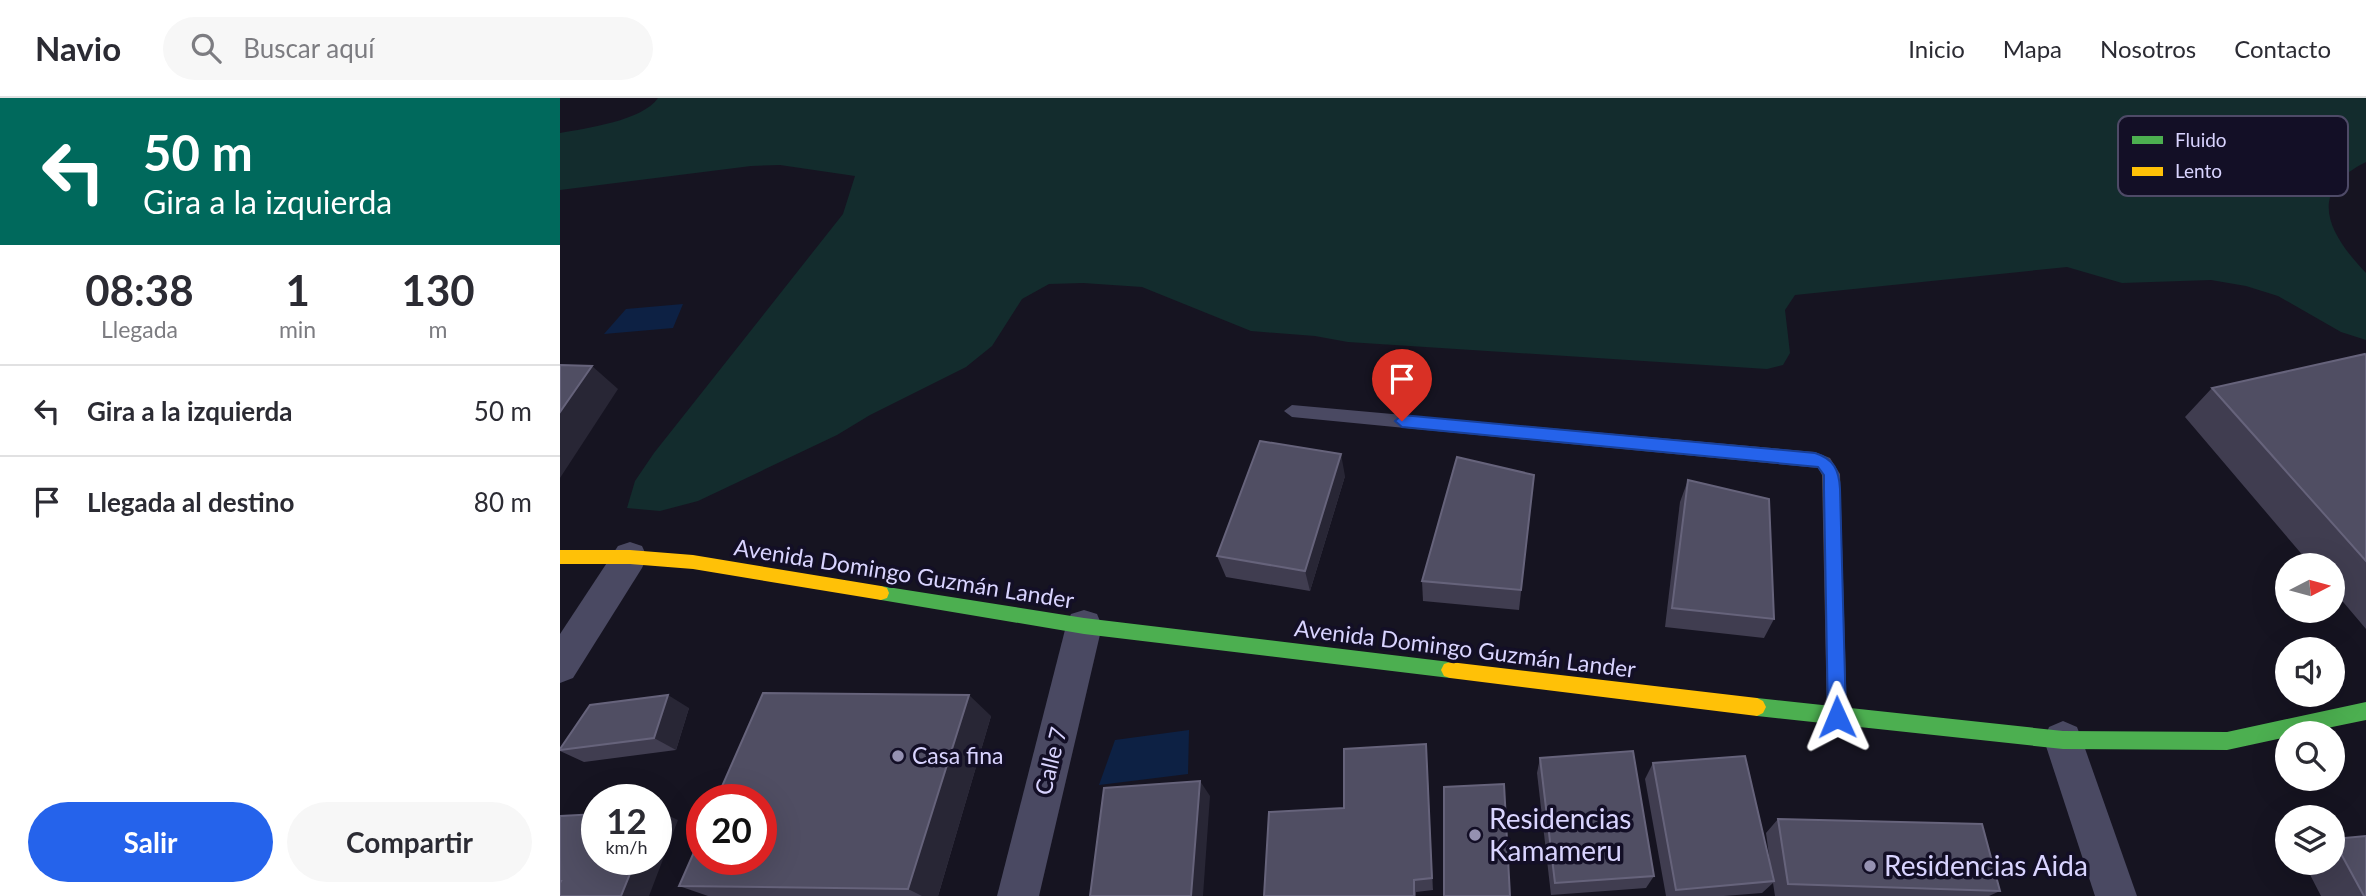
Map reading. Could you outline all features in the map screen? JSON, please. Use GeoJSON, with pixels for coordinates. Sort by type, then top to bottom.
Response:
{"type":"FeatureCollection","features":[{"type":"Feature","properties":{"kind":"street","name":"Avenida Domingo Guzmán Lander"},"geometry":{"type":"LineString","coordinates":[[560,556],[629,556],[694,562],[1084,626],[1837,717],[2063,740],[2227,741],[2366,711]]}},
{"type":"Feature","properties":{"kind":"street"},"geometry":{"type":"LineString","coordinates":[[560,666],[629,556]]}},
{"type":"Feature","properties":{"kind":"street","name":"Calle 7"},"geometry":{"type":"LineString","coordinates":[[1018,896],[1084,626]]}},
{"type":"Feature","properties":{"kind":"street"},"geometry":{"type":"LineString","coordinates":[[2063,740],[2116,896]]}},
{"type":"Feature","properties":{"kind":"lane"},"geometry":{"type":"LineString","coordinates":[[1292,411],[1815,459],[1824,463],[1831,474],[1837,717]]}},
{"type":"Feature","properties":{"kind":"green space"},"geometry":{"type":"Polygon","coordinates":[[[658,98],[2366,98],[2366,162],[2348,173],[2348,116],[2118,116],[2118,196],[2331,196],[2329,214],[2334,229],[2366,273],[2366,340],[2341,332],[2278,296],[2246,286],[2211,280],[2122,283],[2067,267],[1795,295],[1785,310],[1790,353],[1783,365],[1767,369],[1348,342],[1315,336],[1251,331],[1142,287],[1049,284],[1022,299],[992,346],[966,367],[870,415],[837,435],[698,501],[660,511],[627,508],[635,481],[654,453],[843,214],[855,176],[780,165],[751,166],[560,190],[560,133],[627,118],[650,106],[658,98]]]}},
{"type":"Feature","properties":{"kind":"water"},"geometry":{"type":"Polygon","coordinates":[[[683,304],[673,328],[604,334],[626,309],[683,304]]]}},
{"type":"Feature","properties":{"kind":"water"},"geometry":{"type":"Polygon","coordinates":[[[1189,730],[1188,774],[1099,785],[1115,740],[1189,730]]]}},
{"type":"Feature","properties":{"kind":"building"},"geometry":{"type":"Polygon","coordinates":[[[2365,354],[2366,356],[2366,561],[2212,388],[2365,354]]]}},
{"type":"Feature","properties":{"kind":"building"},"geometry":{"type":"Polygon","coordinates":[[[560,365],[592,366],[560,412],[560,365]]]}},
{"type":"Feature","properties":{"kind":"building"},"geometry":{"type":"Polygon","coordinates":[[[1260,441],[1341,454],[1305,571],[1217,556],[1260,441]]]}},
{"type":"Feature","properties":{"kind":"building"},"geometry":{"type":"Polygon","coordinates":[[[1457,457],[1534,475],[1521,590],[1422,581],[1457,457]]]}},
{"type":"Feature","properties":{"kind":"building"},"geometry":{"type":"Polygon","coordinates":[[[1688,480],[1769,499],[1774,619],[1672,608],[1688,480]]]}},
{"type":"Feature","properties":{"kind":"building"},"geometry":{"type":"Polygon","coordinates":[[[763,693],[969,695],[908,889],[679,886],[686,870],[686,875],[777,875],[777,784],[723,784],[763,693]]]}},
{"type":"Feature","properties":{"kind":"building"},"geometry":{"type":"Polygon","coordinates":[[[668,695],[654,738],[560,750],[590,705],[668,695]]]}},
{"type":"Feature","properties":{"kind":"building"},"geometry":{"type":"Polygon","coordinates":[[[1426,744],[1432,878],[1414,880],[1414,896],[1264,896],[1269,812],[1344,808],[1344,749],[1426,744]]]}},
{"type":"Feature","properties":{"kind":"building"},"geometry":{"type":"Polygon","coordinates":[[[1633,751],[1654,876],[1555,883],[1540,758],[1633,751]]]}},
{"type":"Feature","properties":{"kind":"building"},"geometry":{"type":"Polygon","coordinates":[[[1745,756],[1774,881],[1676,890],[1653,763],[1745,756]]]}},
{"type":"Feature","properties":{"kind":"building"},"geometry":{"type":"Polygon","coordinates":[[[1200,781],[1191,896],[1090,896],[1104,788],[1200,781]]]}},
{"type":"Feature","properties":{"kind":"building","name":"Residencias Kamameru"},"geometry":{"type":"Polygon","coordinates":[[[1504,784],[1510,896],[1444,896],[1444,787],[1504,784]]]}},
{"type":"Feature","properties":{"kind":"building"},"geometry":{"type":"Polygon","coordinates":[[[581,815],[581,875],[630,875],[621,896],[560,896],[560,816],[581,815]]]}},
{"type":"Feature","properties":{"kind":"building","name":"Residencias Aida"},"geometry":{"type":"Polygon","coordinates":[[[1778,819],[1982,824],[2000,891],[1788,884],[1778,819]]]}},
{"type":"Feature","properties":{"kind":"building"},"geometry":{"type":"Polygon","coordinates":[[[2366,836],[2366,896],[2345,861],[2345,838],[2366,836]]]}},
{"type":"Feature","properties":{"kind":"traffic: fast"},"geometry":{"type":"LineString","coordinates":[[881,593],[1084,626],[1450,670]]}},
{"type":"Feature","properties":{"kind":"traffic: fast"},"geometry":{"type":"LineString","coordinates":[[1757,707],[2063,740],[2227,741],[2366,711]]}},
{"type":"Feature","properties":{"kind":"traffic: slow"},"geometry":{"type":"LineString","coordinates":[[560,557],[630,557],[693,562],[881,593]]}},
{"type":"Feature","properties":{"kind":"traffic: slow"},"geometry":{"type":"LineString","coordinates":[[1450,670],[1757,707]]}},
{"type":"Feature","properties":{"kind":"place","name":"Casa fina"},"geometry":{"type":"Point","coordinates":[898,756]}},
{"type":"Feature","properties":{"kind":"place","name":"Residencias Kamameru"},"geometry":{"type":"Point","coordinates":[1475,835]}},
{"type":"Feature","properties":{"kind":"place","name":"Residencias Aida"},"geometry":{"type":"Point","coordinates":[1870,866]}},
{"type":"Feature","properties":{"kind":"route"},"geometry":{"type":"LineString","coordinates":[[1402,421],[1815,459],[1824,463],[1831,474],[1832,489],[1837,717]]}}]}
